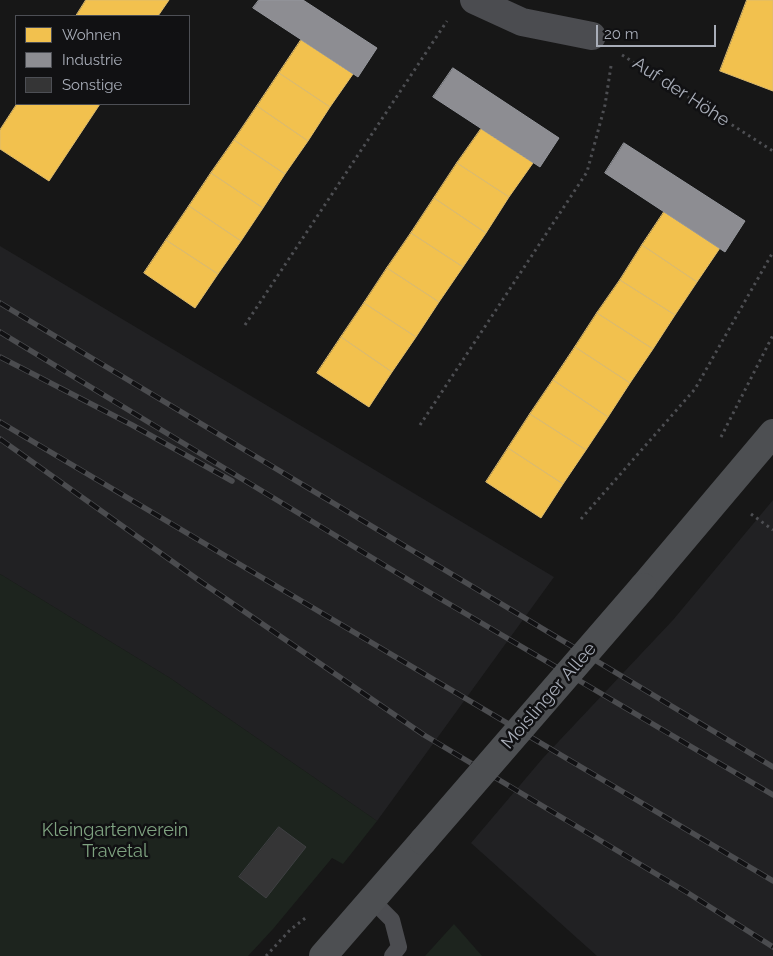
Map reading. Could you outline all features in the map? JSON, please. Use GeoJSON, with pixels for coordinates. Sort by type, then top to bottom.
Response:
{"type":"FeatureCollection","features":[{"type":"Feature","properties":{"kind":"main road","name":"Moislinger Allee"},"geometry":{"type":"LineString","coordinates":[[323,956],[643,587],[773,433]]}},
{"type":"Feature","properties":{"kind":"street"},"geometry":{"type":"LineString","coordinates":[[474,0],[522,22],[592,36]]}},
{"type":"Feature","properties":{"kind":"lane"},"geometry":{"type":"LineString","coordinates":[[372,900],[392,920],[399,947],[392,956]]}},
{"type":"Feature","properties":{"kind":"path"},"geometry":{"type":"LineString","coordinates":[[245,325],[451,15]]}},
{"type":"Feature","properties":{"kind":"path","name":"Auf der Höhe"},"geometry":{"type":"LineString","coordinates":[[592,36],[773,151]]}},
{"type":"Feature","properties":{"kind":"path"},"geometry":{"type":"LineString","coordinates":[[420,425],[587,172],[604,105],[611,66]]}},
{"type":"Feature","properties":{"kind":"path"},"geometry":{"type":"LineString","coordinates":[[581,519],[695,389],[773,252]]}},
{"type":"Feature","properties":{"kind":"path"},"geometry":{"type":"LineString","coordinates":[[748,512],[773,530]]}},
{"type":"Feature","properties":{"kind":"shaded area"},"geometry":{"type":"Polygon","coordinates":[[[0,246],[554,577],[377,821],[170,678],[0,574],[0,246]]]}},
{"type":"Feature","properties":{"kind":"shaded area"},"geometry":{"type":"Polygon","coordinates":[[[773,500],[773,956],[597,956],[471,843],[543,758],[673,620],[773,500]]]}},
{"type":"Feature","properties":{"kind":"green space","name":"Kleingartenverein Travetal"},"geometry":{"type":"Polygon","coordinates":[[[0,574],[170,678],[377,821],[343,864],[332,858],[248,956],[0,956],[0,574]]]}},
{"type":"Feature","properties":{"kind":"green space"},"geometry":{"type":"Polygon","coordinates":[[[454,924],[482,956],[425,956],[454,924]]]}},
{"type":"Feature","properties":{"kind":"building: Wohnen"},"geometry":{"type":"Polygon","coordinates":[[[86,0],[169,0],[159,15],[77,15],[86,0]]]}},
{"type":"Feature","properties":{"kind":"building: Wohnen"},"geometry":{"type":"Polygon","coordinates":[[[747,0],[773,0],[773,91],[720,71],[747,0]]]}},
{"type":"Feature","properties":{"kind":"building: Wohnen"},"geometry":{"type":"Polygon","coordinates":[[[301,40],[353,74],[330,107],[279,73],[301,40]]]}},
{"type":"Feature","properties":{"kind":"building: Wohnen"},"geometry":{"type":"Polygon","coordinates":[[[279,73],[330,107],[308,141],[257,106],[279,73]]]}},
{"type":"Feature","properties":{"kind":"building: Wohnen"},"geometry":{"type":"Polygon","coordinates":[[[16,105],[99,105],[49,181],[0,149],[0,130],[16,105]]]}},
{"type":"Feature","properties":{"kind":"building: Wohnen"},"geometry":{"type":"Polygon","coordinates":[[[257,106],[308,141],[285,174],[234,140],[257,106]]]}},
{"type":"Feature","properties":{"kind":"building: Wohnen"},"geometry":{"type":"Polygon","coordinates":[[[481,129],[533,163],[509,197],[457,163],[481,129]]]}},
{"type":"Feature","properties":{"kind":"building: Wohnen"},"geometry":{"type":"Polygon","coordinates":[[[234,140],[285,174],[263,208],[211,173],[234,140]]]}},
{"type":"Feature","properties":{"kind":"building: Wohnen"},"geometry":{"type":"Polygon","coordinates":[[[457,163],[509,197],[486,233],[434,198],[457,163]]]}},
{"type":"Feature","properties":{"kind":"building: Wohnen"},"geometry":{"type":"Polygon","coordinates":[[[211,173],[263,208],[241,241],[189,206],[211,173]]]}},
{"type":"Feature","properties":{"kind":"building: Wohnen"},"geometry":{"type":"Polygon","coordinates":[[[434,198],[486,233],[463,267],[411,233],[434,198]]]}},
{"type":"Feature","properties":{"kind":"building: Wohnen"},"geometry":{"type":"Polygon","coordinates":[[[189,206],[241,241],[218,274],[166,240],[189,206]]]}},
{"type":"Feature","properties":{"kind":"building: Wohnen"},"geometry":{"type":"Polygon","coordinates":[[[664,212],[720,248],[697,282],[642,245],[664,212]]]}},
{"type":"Feature","properties":{"kind":"building: Wohnen"},"geometry":{"type":"Polygon","coordinates":[[[411,233],[463,267],[439,302],[387,268],[411,233]]]}},
{"type":"Feature","properties":{"kind":"building: Wohnen"},"geometry":{"type":"Polygon","coordinates":[[[166,240],[218,274],[195,308],[144,273],[166,240]]]}},
{"type":"Feature","properties":{"kind":"building: Wohnen"},"geometry":{"type":"Polygon","coordinates":[[[642,245],[697,282],[675,315],[620,280],[642,245]]]}},
{"type":"Feature","properties":{"kind":"building: Wohnen"},"geometry":{"type":"Polygon","coordinates":[[[387,268],[439,302],[416,337],[364,303],[387,268]]]}},
{"type":"Feature","properties":{"kind":"building: Wohnen"},"geometry":{"type":"Polygon","coordinates":[[[620,280],[675,315],[653,349],[597,313],[620,280]]]}},
{"type":"Feature","properties":{"kind":"building: Wohnen"},"geometry":{"type":"Polygon","coordinates":[[[364,303],[416,337],[392,372],[341,337],[364,303]]]}},
{"type":"Feature","properties":{"kind":"building: Wohnen"},"geometry":{"type":"Polygon","coordinates":[[[597,313],[653,349],[630,383],[575,347],[597,313]]]}},
{"type":"Feature","properties":{"kind":"building: Wohnen"},"geometry":{"type":"Polygon","coordinates":[[[341,337],[392,372],[369,407],[317,373],[341,337]]]}},
{"type":"Feature","properties":{"kind":"building: Wohnen"},"geometry":{"type":"Polygon","coordinates":[[[575,347],[630,383],[608,417],[553,380],[575,347]]]}},
{"type":"Feature","properties":{"kind":"building: Wohnen"},"geometry":{"type":"Polygon","coordinates":[[[553,380],[608,417],[586,450],[530,414],[553,380]]]}},
{"type":"Feature","properties":{"kind":"building: Wohnen"},"geometry":{"type":"Polygon","coordinates":[[[530,414],[586,450],[563,484],[508,448],[530,414]]]}},
{"type":"Feature","properties":{"kind":"building: Wohnen"},"geometry":{"type":"Polygon","coordinates":[[[508,448],[563,484],[541,518],[486,482],[508,448]]]}},
{"type":"Feature","properties":{"kind":"building: Industrie"},"geometry":{"type":"Polygon","coordinates":[[[259,0],[303,0],[377,48],[358,77],[253,8],[259,0]]]}},
{"type":"Feature","properties":{"kind":"building: Industrie"},"geometry":{"type":"Polygon","coordinates":[[[453,68],[559,138],[540,167],[433,97],[453,68]]]}},
{"type":"Feature","properties":{"kind":"building: Industrie"},"geometry":{"type":"Polygon","coordinates":[[[624,143],[745,221],[725,252],[605,173],[624,143]]]}},
{"type":"Feature","properties":{"kind":"building: Sonstige"},"geometry":{"type":"Polygon","coordinates":[[[279,827],[306,847],[266,898],[239,877],[279,827]]]}},
{"type":"Feature","properties":{"kind":"railway"},"geometry":{"type":"LineString","coordinates":[[0,303],[773,767]]}},
{"type":"Feature","properties":{"kind":"railway"},"geometry":{"type":"LineString","coordinates":[[0,332],[417,585],[773,795]]}},
{"type":"Feature","properties":{"kind":"railway"},"geometry":{"type":"LineString","coordinates":[[0,357],[132,425],[232,481]]}},
{"type":"Feature","properties":{"kind":"railway"},"geometry":{"type":"LineString","coordinates":[[0,422],[773,881]]}},
{"type":"Feature","properties":{"kind":"railway"},"geometry":{"type":"LineString","coordinates":[[0,439],[197,579],[424,735],[688,893],[773,947]]}}]}
